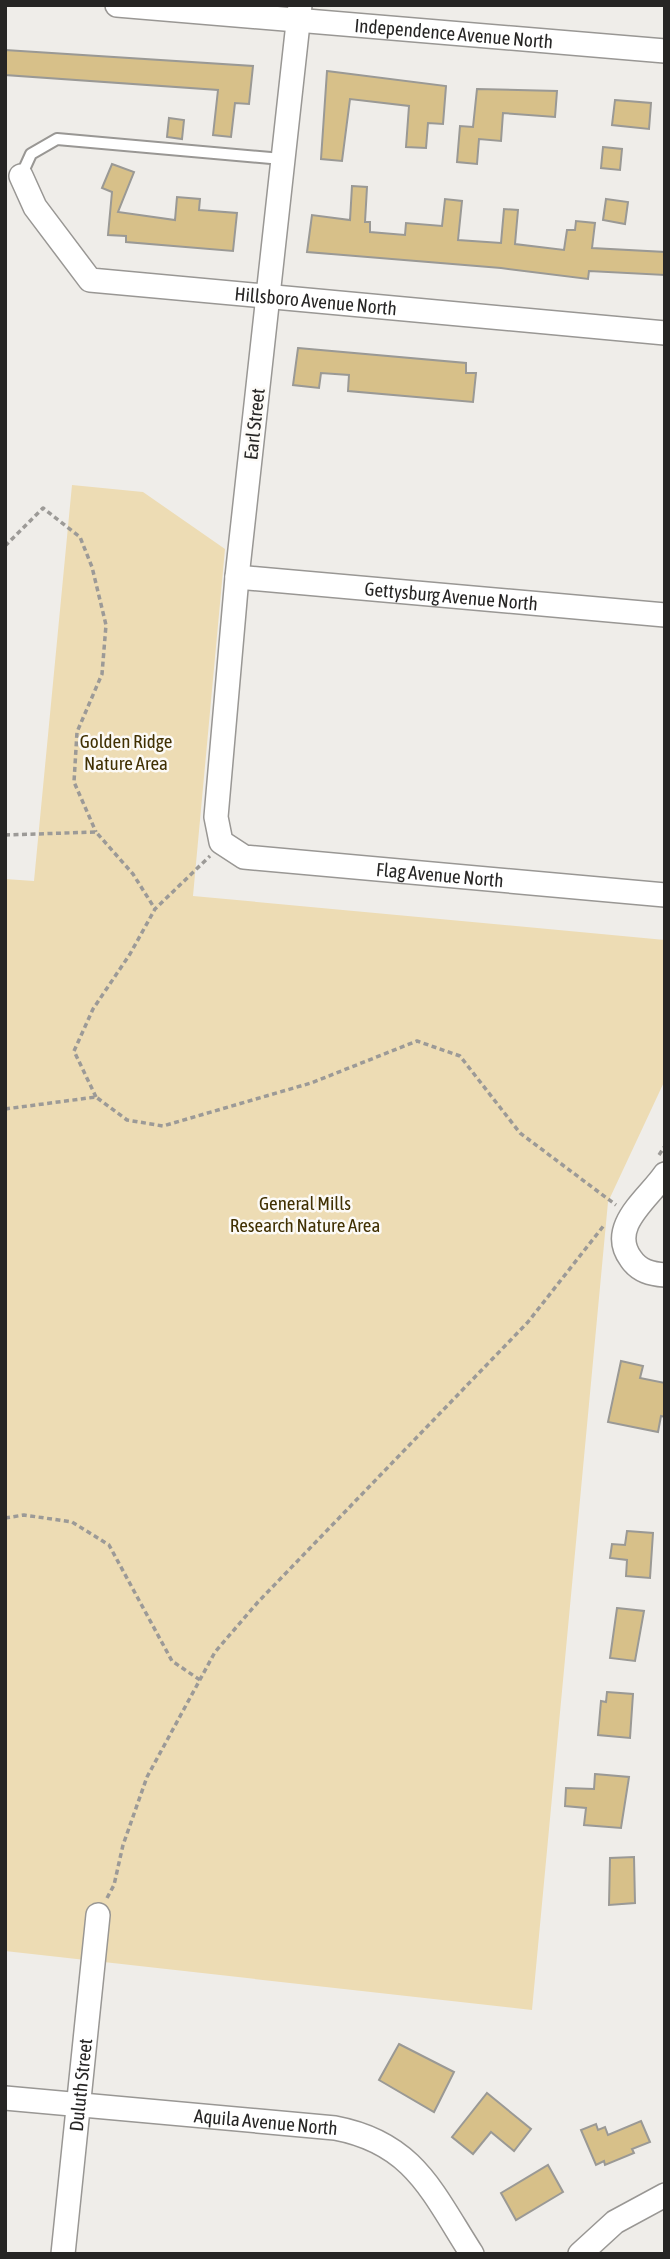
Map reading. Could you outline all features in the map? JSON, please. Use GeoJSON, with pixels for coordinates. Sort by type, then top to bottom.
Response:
{"type":"FeatureCollection","features":[{"type":"Feature","properties":{"kind":"street","name":"Independence Avenue North"},"geometry":{"type":"LineString","coordinates":[[117,5],[299,12],[665,51]]}},
{"type":"Feature","properties":{"kind":"street","name":"Earl Street"},"geometry":{"type":"LineString","coordinates":[[221,842],[216,817],[237,577],[299,12]]}},
{"type":"Feature","properties":{"kind":"street","name":"Hillsboro Avenue North"},"geometry":{"type":"LineString","coordinates":[[21,176],[35,207],[90,280],[665,333]]}},
{"type":"Feature","properties":{"kind":"street","name":"Gettysburg Avenue North"},"geometry":{"type":"LineString","coordinates":[[237,577],[665,615]]}},
{"type":"Feature","properties":{"kind":"street","name":"Flag Avenue North"},"geometry":{"type":"LineString","coordinates":[[221,842],[244,857],[665,895]]}},
{"type":"Feature","properties":{"kind":"street"},"geometry":{"type":"LineString","coordinates":[[665,1174],[624,1211],[622,1240],[625,1251],[634,1264],[650,1274],[665,1275]]}},
{"type":"Feature","properties":{"kind":"street","name":"Duluth Street"},"geometry":{"type":"LineString","coordinates":[[63,2254],[98,1915]]}},
{"type":"Feature","properties":{"kind":"street","name":"Aquila Avenue North"},"geometry":{"type":"LineString","coordinates":[[5,2098],[335,2128],[363,2133],[389,2146],[411,2164],[472,2254]]}},
{"type":"Feature","properties":{"kind":"street"},"geometry":{"type":"LineString","coordinates":[[580,2254],[615,2221],[665,2194]]}},
{"type":"Feature","properties":{"kind":"lane"},"geometry":{"type":"LineString","coordinates":[[21,176],[31,154],[57,139],[282,159]]}},
{"type":"Feature","properties":{"kind":"path"},"geometry":{"type":"LineString","coordinates":[[5,547],[43,508],[80,537],[92,567],[106,625],[102,674],[77,732],[74,782],[96,832],[134,874],[155,909]]}},
{"type":"Feature","properties":{"kind":"path"},"geometry":{"type":"LineString","coordinates":[[5,835],[96,832]]}},
{"type":"Feature","properties":{"kind":"path"},"geometry":{"type":"LineString","coordinates":[[98,1915],[114,1885],[122,1845],[147,1777],[215,1652],[258,1602],[528,1322],[598,1235],[624,1211],[520,1133],[460,1056],[416,1041],[311,1083],[163,1126],[127,1120],[96,1097],[74,1051],[93,1009],[130,954],[155,909],[221,842]]}},
{"type":"Feature","properties":{"kind":"path"},"geometry":{"type":"LineString","coordinates":[[5,1109],[96,1097]]}},
{"type":"Feature","properties":{"kind":"path"},"geometry":{"type":"LineString","coordinates":[[5,1518],[24,1515],[72,1522],[108,1545],[172,1661],[200,1680]]}},
{"type":"Feature","properties":{"kind":"green space","name":"General Mills Research Nature Area"},"geometry":{"type":"Polygon","coordinates":[[[72,485],[143,492],[225,549],[193,896],[665,940],[665,1080],[608,1202],[532,2010],[5,1951],[5,879],[34,881],[72,485]]]}},
{"type":"Feature","properties":{"kind":"building"},"geometry":{"type":"Polygon","coordinates":[[[5,50],[253,66],[249,104],[235,103],[231,137],[213,135],[218,90],[5,75],[5,50]]]}},
{"type":"Feature","properties":{"kind":"building"},"geometry":{"type":"Polygon","coordinates":[[[327,71],[446,86],[443,124],[428,123],[426,148],[406,147],[409,106],[350,99],[342,161],[321,159],[327,71]]]}},
{"type":"Feature","properties":{"kind":"building"},"geometry":{"type":"Polygon","coordinates":[[[477,89],[557,91],[555,117],[503,113],[501,141],[479,139],[477,164],[457,162],[460,126],[473,127],[477,89]]]}},
{"type":"Feature","properties":{"kind":"building"},"geometry":{"type":"Polygon","coordinates":[[[615,100],[651,103],[649,129],[612,125],[615,100]]]}},
{"type":"Feature","properties":{"kind":"building"},"geometry":{"type":"Polygon","coordinates":[[[169,118],[184,120],[182,139],[167,137],[169,118]]]}},
{"type":"Feature","properties":{"kind":"building"},"geometry":{"type":"Polygon","coordinates":[[[603,147],[622,149],[620,170],[601,168],[603,147]]]}},
{"type":"Feature","properties":{"kind":"building"},"geometry":{"type":"Polygon","coordinates":[[[112,164],[134,172],[118,212],[175,220],[177,197],[200,199],[199,210],[237,213],[233,251],[126,242],[126,236],[108,235],[112,192],[102,188],[112,164]]]}},
{"type":"Feature","properties":{"kind":"building"},"geometry":{"type":"Polygon","coordinates":[[[352,186],[367,187],[365,222],[370,222],[370,232],[405,235],[406,223],[442,226],[445,199],[462,201],[458,240],[501,243],[504,209],[518,210],[515,244],[564,250],[567,230],[575,230],[576,221],[595,223],[592,248],[665,252],[665,275],[589,271],[588,279],[501,268],[307,252],[312,215],[350,220],[352,186]]]}},
{"type":"Feature","properties":{"kind":"building"},"geometry":{"type":"Polygon","coordinates":[[[606,199],[628,202],[625,224],[603,220],[606,199]]]}},
{"type":"Feature","properties":{"kind":"building"},"geometry":{"type":"Polygon","coordinates":[[[298,348],[466,363],[466,373],[476,373],[473,402],[348,391],[349,375],[321,373],[319,388],[293,385],[298,348]]]}},
{"type":"Feature","properties":{"kind":"building"},"geometry":{"type":"Polygon","coordinates":[[[621,1361],[643,1366],[640,1378],[665,1383],[665,1417],[661,1416],[658,1432],[608,1422],[621,1361]]]}},
{"type":"Feature","properties":{"kind":"building"},"geometry":{"type":"Polygon","coordinates":[[[627,1531],[653,1533],[650,1578],[626,1576],[627,1560],[610,1558],[612,1544],[625,1545],[627,1531]]]}},
{"type":"Feature","properties":{"kind":"building"},"geometry":{"type":"Polygon","coordinates":[[[617,1608],[644,1611],[635,1661],[610,1658],[617,1608]]]}},
{"type":"Feature","properties":{"kind":"building"},"geometry":{"type":"Polygon","coordinates":[[[607,1692],[633,1694],[630,1738],[598,1735],[601,1701],[606,1702],[607,1692]]]}},
{"type":"Feature","properties":{"kind":"building"},"geometry":{"type":"Polygon","coordinates":[[[595,1774],[629,1777],[621,1828],[584,1825],[586,1808],[565,1806],[566,1788],[594,1789],[595,1774]]]}},
{"type":"Feature","properties":{"kind":"building"},"geometry":{"type":"Polygon","coordinates":[[[634,1857],[635,1903],[609,1905],[610,1858],[634,1857]]]}},
{"type":"Feature","properties":{"kind":"building"},"geometry":{"type":"Polygon","coordinates":[[[399,2044],[454,2072],[434,2112],[379,2080],[399,2044]]]}},
{"type":"Feature","properties":{"kind":"building"},"geometry":{"type":"Polygon","coordinates":[[[487,2093],[531,2129],[514,2151],[491,2132],[473,2154],[452,2137],[487,2093]]]}},
{"type":"Feature","properties":{"kind":"building"},"geometry":{"type":"Polygon","coordinates":[[[641,2121],[650,2142],[632,2149],[634,2153],[605,2165],[604,2161],[596,2165],[581,2130],[596,2124],[598,2130],[605,2127],[608,2135],[641,2121]]]}},
{"type":"Feature","properties":{"kind":"building"},"geometry":{"type":"Polygon","coordinates":[[[548,2165],[563,2192],[516,2220],[501,2193],[548,2165]]]}},
{"type":"Feature","properties":{"kind":"park label","name":"Golden Ridge Nature Area"},"geometry":{"type":"Point","coordinates":[126,752]}}]}
